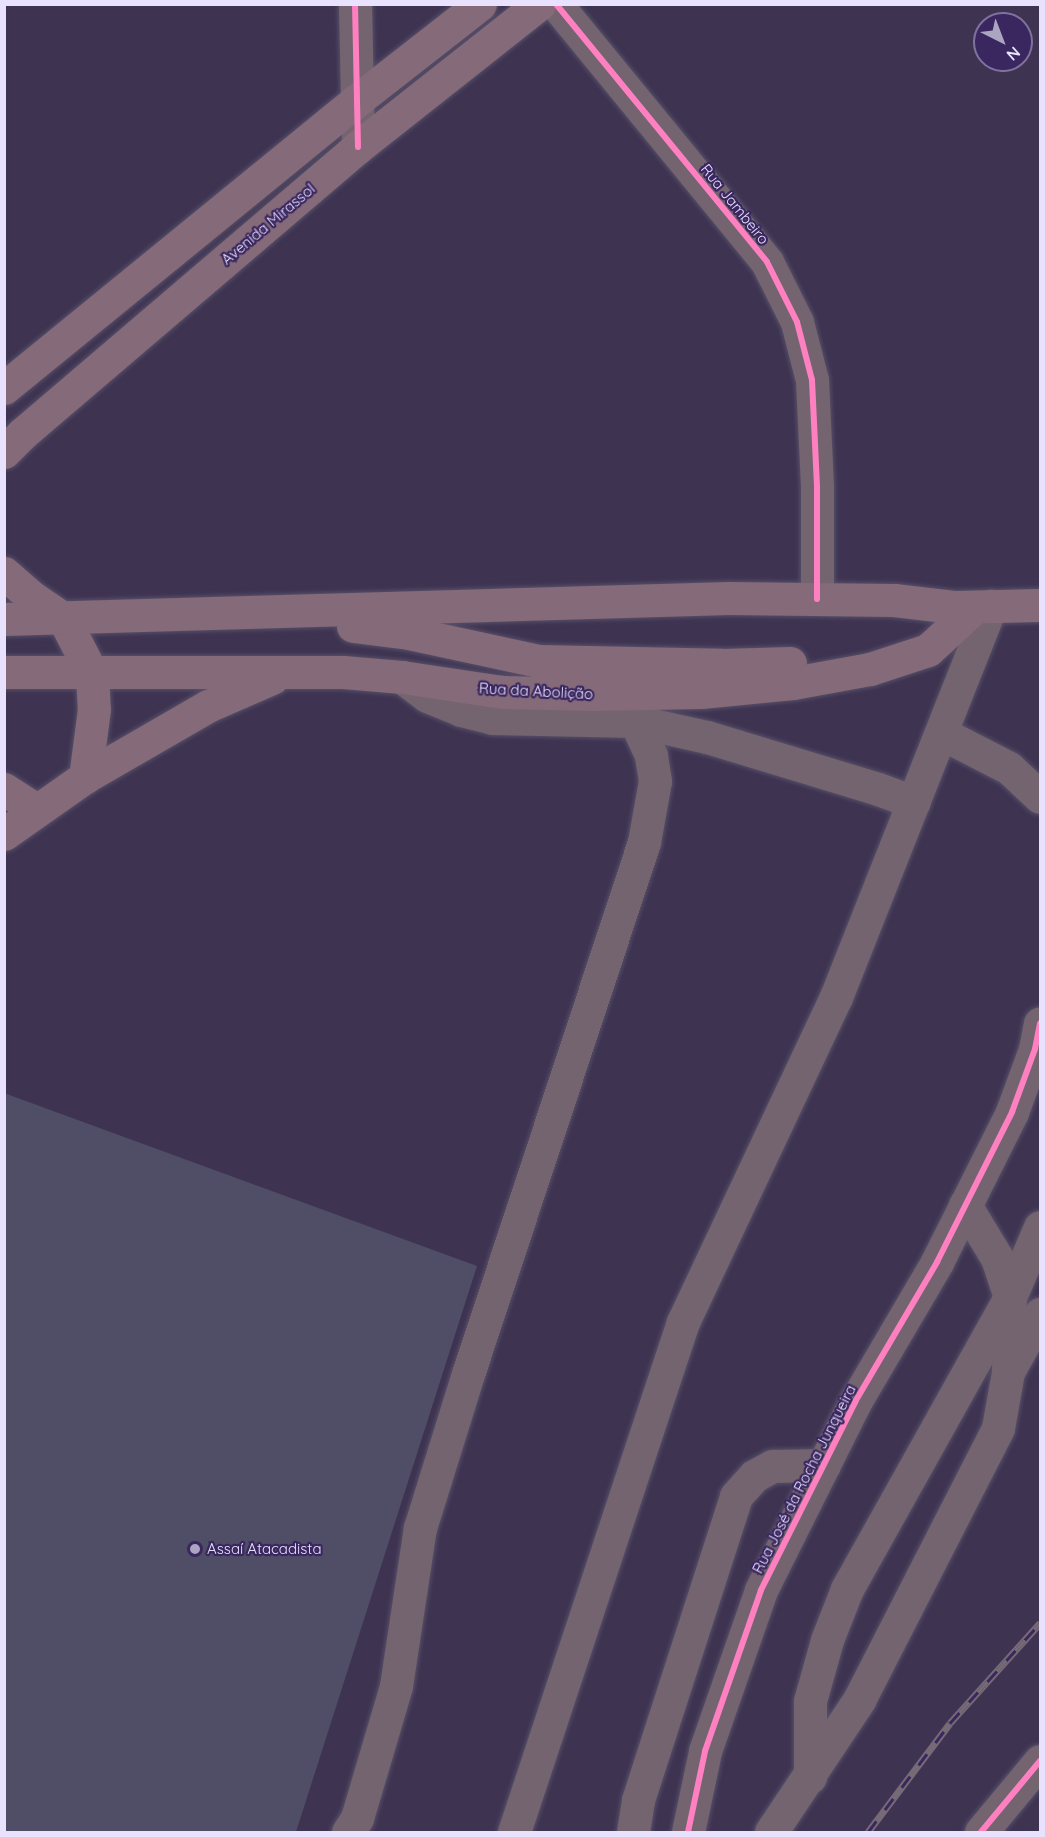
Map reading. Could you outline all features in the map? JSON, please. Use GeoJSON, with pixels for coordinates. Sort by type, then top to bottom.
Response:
{"type":"FeatureCollection","features":[{"type":"Feature","properties":{"kind":"main road"},"geometry":{"type":"LineString","coordinates":[[4,388],[356,101],[480,4]]}},
{"type":"Feature","properties":{"kind":"main road","name":"Avenida Mirassol"},"geometry":{"type":"LineString","coordinates":[[4,452],[22,434],[358,147],[539,4]]}},
{"type":"Feature","properties":{"kind":"main road"},"geometry":{"type":"LineString","coordinates":[[4,573],[30,596],[64,619],[92,674],[94,710],[84,777]]}},
{"type":"Feature","properties":{"kind":"main road"},"geometry":{"type":"LineString","coordinates":[[4,619],[729,598],[894,600],[973,607],[1041,605]]}},
{"type":"Feature","properties":{"kind":"main road"},"geometry":{"type":"LineString","coordinates":[[139,616],[167,626],[288,624],[385,629],[538,661],[722,665],[784,663],[856,654],[888,645],[973,607]]}},
{"type":"Feature","properties":{"kind":"main road","name":"Rua da Abolição"},"geometry":{"type":"LineString","coordinates":[[4,672],[92,674],[343,672],[402,677],[502,692],[592,694],[701,692],[793,683],[870,669],[928,650],[973,607]]}},
{"type":"Feature","properties":{"kind":"main road"},"geometry":{"type":"LineString","coordinates":[[4,834],[84,777],[208,706],[283,673]]}},
{"type":"Feature","properties":{"kind":"main road"},"geometry":{"type":"LineString","coordinates":[[4,789],[36,810]]}},
{"type":"Feature","properties":{"kind":"street"},"geometry":{"type":"LineString","coordinates":[[355,4],[358,147]]}},
{"type":"Feature","properties":{"kind":"street","name":"Rua Jambeiro"},"geometry":{"type":"LineString","coordinates":[[556,4],[767,262],[797,322],[812,380],[817,486],[817,599]]}},
{"type":"Feature","properties":{"kind":"street"},"geometry":{"type":"LineString","coordinates":[[514,1833],[683,1322],[836,997],[941,733],[973,607]]}},
{"type":"Feature","properties":{"kind":"street"},"geometry":{"type":"LineString","coordinates":[[402,677],[427,696],[461,710],[492,718],[635,721],[707,737],[914,802]]}},
{"type":"Feature","properties":{"kind":"street"},"geometry":{"type":"LineString","coordinates":[[348,1833],[357,1818],[396,1686],[420,1528],[471,1364],[644,842],[655,781],[651,755],[635,721]]}},
{"type":"Feature","properties":{"kind":"street"},"geometry":{"type":"LineString","coordinates":[[941,733],[1009,768],[1041,797]]}},
{"type":"Feature","properties":{"kind":"street","name":"Rua José da Rocha Junqueira"},"geometry":{"type":"LineString","coordinates":[[688,1833],[705,1750],[729,1677],[762,1590],[855,1402],[937,1262],[1012,1112],[1035,1049],[1041,1023]]}},
{"type":"Feature","properties":{"kind":"street"},"geometry":{"type":"LineString","coordinates":[[771,1833],[859,1700],[998,1428],[1008,1372],[1010,1297],[997,1258],[966,1205]]}},
{"type":"Feature","properties":{"kind":"street"},"geometry":{"type":"LineString","coordinates":[[810,1777],[810,1701],[827,1640],[847,1589],[1010,1297],[1041,1227]]}},
{"type":"Feature","properties":{"kind":"street"},"geometry":{"type":"LineString","coordinates":[[1008,1372],[1041,1314]]}},
{"type":"Feature","properties":{"kind":"street"},"geometry":{"type":"LineString","coordinates":[[633,1833],[638,1800],[736,1496],[754,1476],[772,1466],[824,1465]]}},
{"type":"Feature","properties":{"kind":"street"},"geometry":{"type":"LineString","coordinates":[[981,1833],[1041,1761]]}},
{"type":"Feature","properties":{"kind":"building","name":"Assaí Atacadista"},"geometry":{"type":"Polygon","coordinates":[[[4,1093],[477,1266],[296,1832],[4,1832],[4,1093]]]}},
{"type":"Feature","properties":{"kind":"railway"},"geometry":{"type":"LineString","coordinates":[[868,1832],[950,1723],[1040,1623]]}},
{"type":"Feature","properties":{"kind":"cycle path"},"geometry":{"type":"LineString","coordinates":[[355,4],[358,147]]}},
{"type":"Feature","properties":{"kind":"cycle path"},"geometry":{"type":"LineString","coordinates":[[556,4],[767,262],[797,322],[812,380],[817,486],[817,599]]}},
{"type":"Feature","properties":{"kind":"cycle path"},"geometry":{"type":"LineString","coordinates":[[688,1832],[705,1751],[761,1590],[855,1402],[937,1262],[1012,1112],[1035,1049],[1040,1023]]}},
{"type":"Feature","properties":{"kind":"cycle path"},"geometry":{"type":"LineString","coordinates":[[981,1832],[1040,1761]]}},
{"type":"Feature","properties":{"kind":"place","name":"Assaí Atacadista"},"geometry":{"type":"Point","coordinates":[195,1549]}}]}
